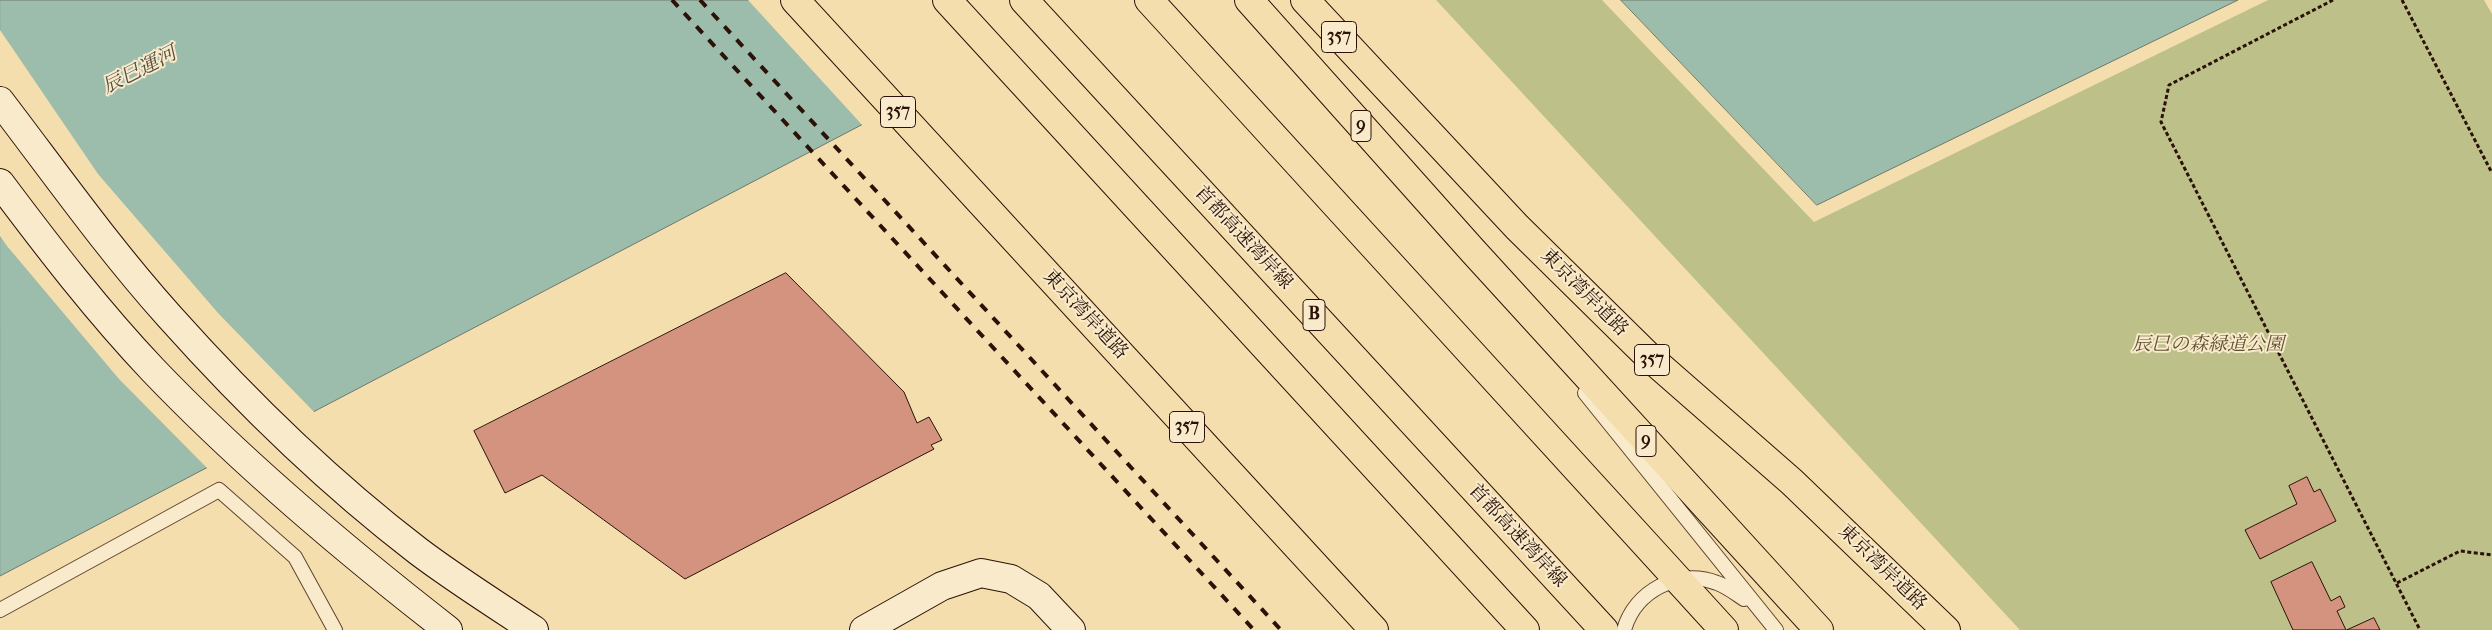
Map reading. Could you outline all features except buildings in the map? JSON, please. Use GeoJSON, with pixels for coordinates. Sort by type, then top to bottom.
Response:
{"type":"FeatureCollection","features":[{"type":"Feature","properties":{"kind":"highway","name":"東京湾岸道路"},"geometry":{"type":"LineString","coordinates":[[795,0],[1374,630]]}},
{"type":"Feature","properties":{"kind":"highway"},"geometry":{"type":"LineString","coordinates":[[947,0],[1526,630]]}},
{"type":"Feature","properties":{"kind":"highway","name":"首都高速湾岸線"},"geometry":{"type":"LineString","coordinates":[[1024,0],[1604,630]]}},
{"type":"Feature","properties":{"kind":"highway"},"geometry":{"type":"LineString","coordinates":[[1149,0],[1724,630]]}},
{"type":"Feature","properties":{"kind":"highway","name":"9"},"geometry":{"type":"LineString","coordinates":[[1249,0],[1473,251],[1819,630]]}},
{"type":"Feature","properties":{"kind":"highway","name":"東京湾岸道路"},"geometry":{"type":"LineString","coordinates":[[1305,0],[1372,74],[1517,227],[1648,356],[1792,482],[1946,630]]}},
{"type":"Feature","properties":{"kind":"street"},"geometry":{"type":"LineString","coordinates":[[0,101],[85,214],[169,316],[256,407],[338,485],[418,551],[534,630]]}},
{"type":"Feature","properties":{"kind":"street"},"geometry":{"type":"LineString","coordinates":[[0,183],[50,250],[152,369],[229,445],[387,583],[448,630]]}},
{"type":"Feature","properties":{"kind":"street"},"geometry":{"type":"LineString","coordinates":[[864,630],[942,586],[981,573],[1011,579],[1039,596],[1071,630]]}},
{"type":"Feature","properties":{"kind":"lane"},"geometry":{"type":"LineString","coordinates":[[1473,251],[1776,630]]}},
{"type":"Feature","properties":{"kind":"lane"},"geometry":{"type":"LineString","coordinates":[[0,610],[219,490],[295,557],[335,630]]}},
{"type":"Feature","properties":{"kind":"lane"},"geometry":{"type":"LineString","coordinates":[[1624,630],[1631,613],[1644,596],[1664,584],[1685,578],[1696,578],[1718,583],[1759,611]]}},
{"type":"Feature","properties":{"kind":"path"},"geometry":{"type":"LineString","coordinates":[[2333,0],[2169,85],[2161,122],[2420,630]]}},
{"type":"Feature","properties":{"kind":"path"},"geometry":{"type":"LineString","coordinates":[[2402,0],[2492,173]]}},
{"type":"Feature","properties":{"kind":"path"},"geometry":{"type":"LineString","coordinates":[[2396,583],[2460,551],[2492,555]]}},
{"type":"Feature","properties":{"kind":"green space","name":"辰巳の森緑道公園"},"geometry":{"type":"Polygon","coordinates":[[[1436,0],[1602,0],[1814,222],[2268,0],[2484,0],[2492,14],[2492,630],[2020,630],[1436,0]]]}},
{"type":"Feature","properties":{"kind":"water","name":"辰巳運河"},"geometry":{"type":"Polygon","coordinates":[[[0,0],[1100,0],[0,576],[0,0]]]}},
{"type":"Feature","properties":{"kind":"water"},"geometry":{"type":"Polygon","coordinates":[[[1621,0],[2238,0],[1817,205],[1621,0]]]}},
{"type":"Feature","properties":{"kind":"pier"},"geometry":{"type":"Polygon","coordinates":[[[748,0],[1103,0],[864,127],[748,0]]]}},
{"type":"Feature","properties":{"kind":"pier"},"geometry":{"type":"Polygon","coordinates":[[[0,30],[98,174],[218,313],[316,414],[209,470],[119,379],[7,246],[0,236],[0,30]]]}},
{"type":"Feature","properties":{"kind":"railway"},"geometry":{"type":"LineString","coordinates":[[672,0],[1254,630]]}},
{"type":"Feature","properties":{"kind":"railway"},"geometry":{"type":"LineString","coordinates":[[700,0],[1281,630]]}}]}
